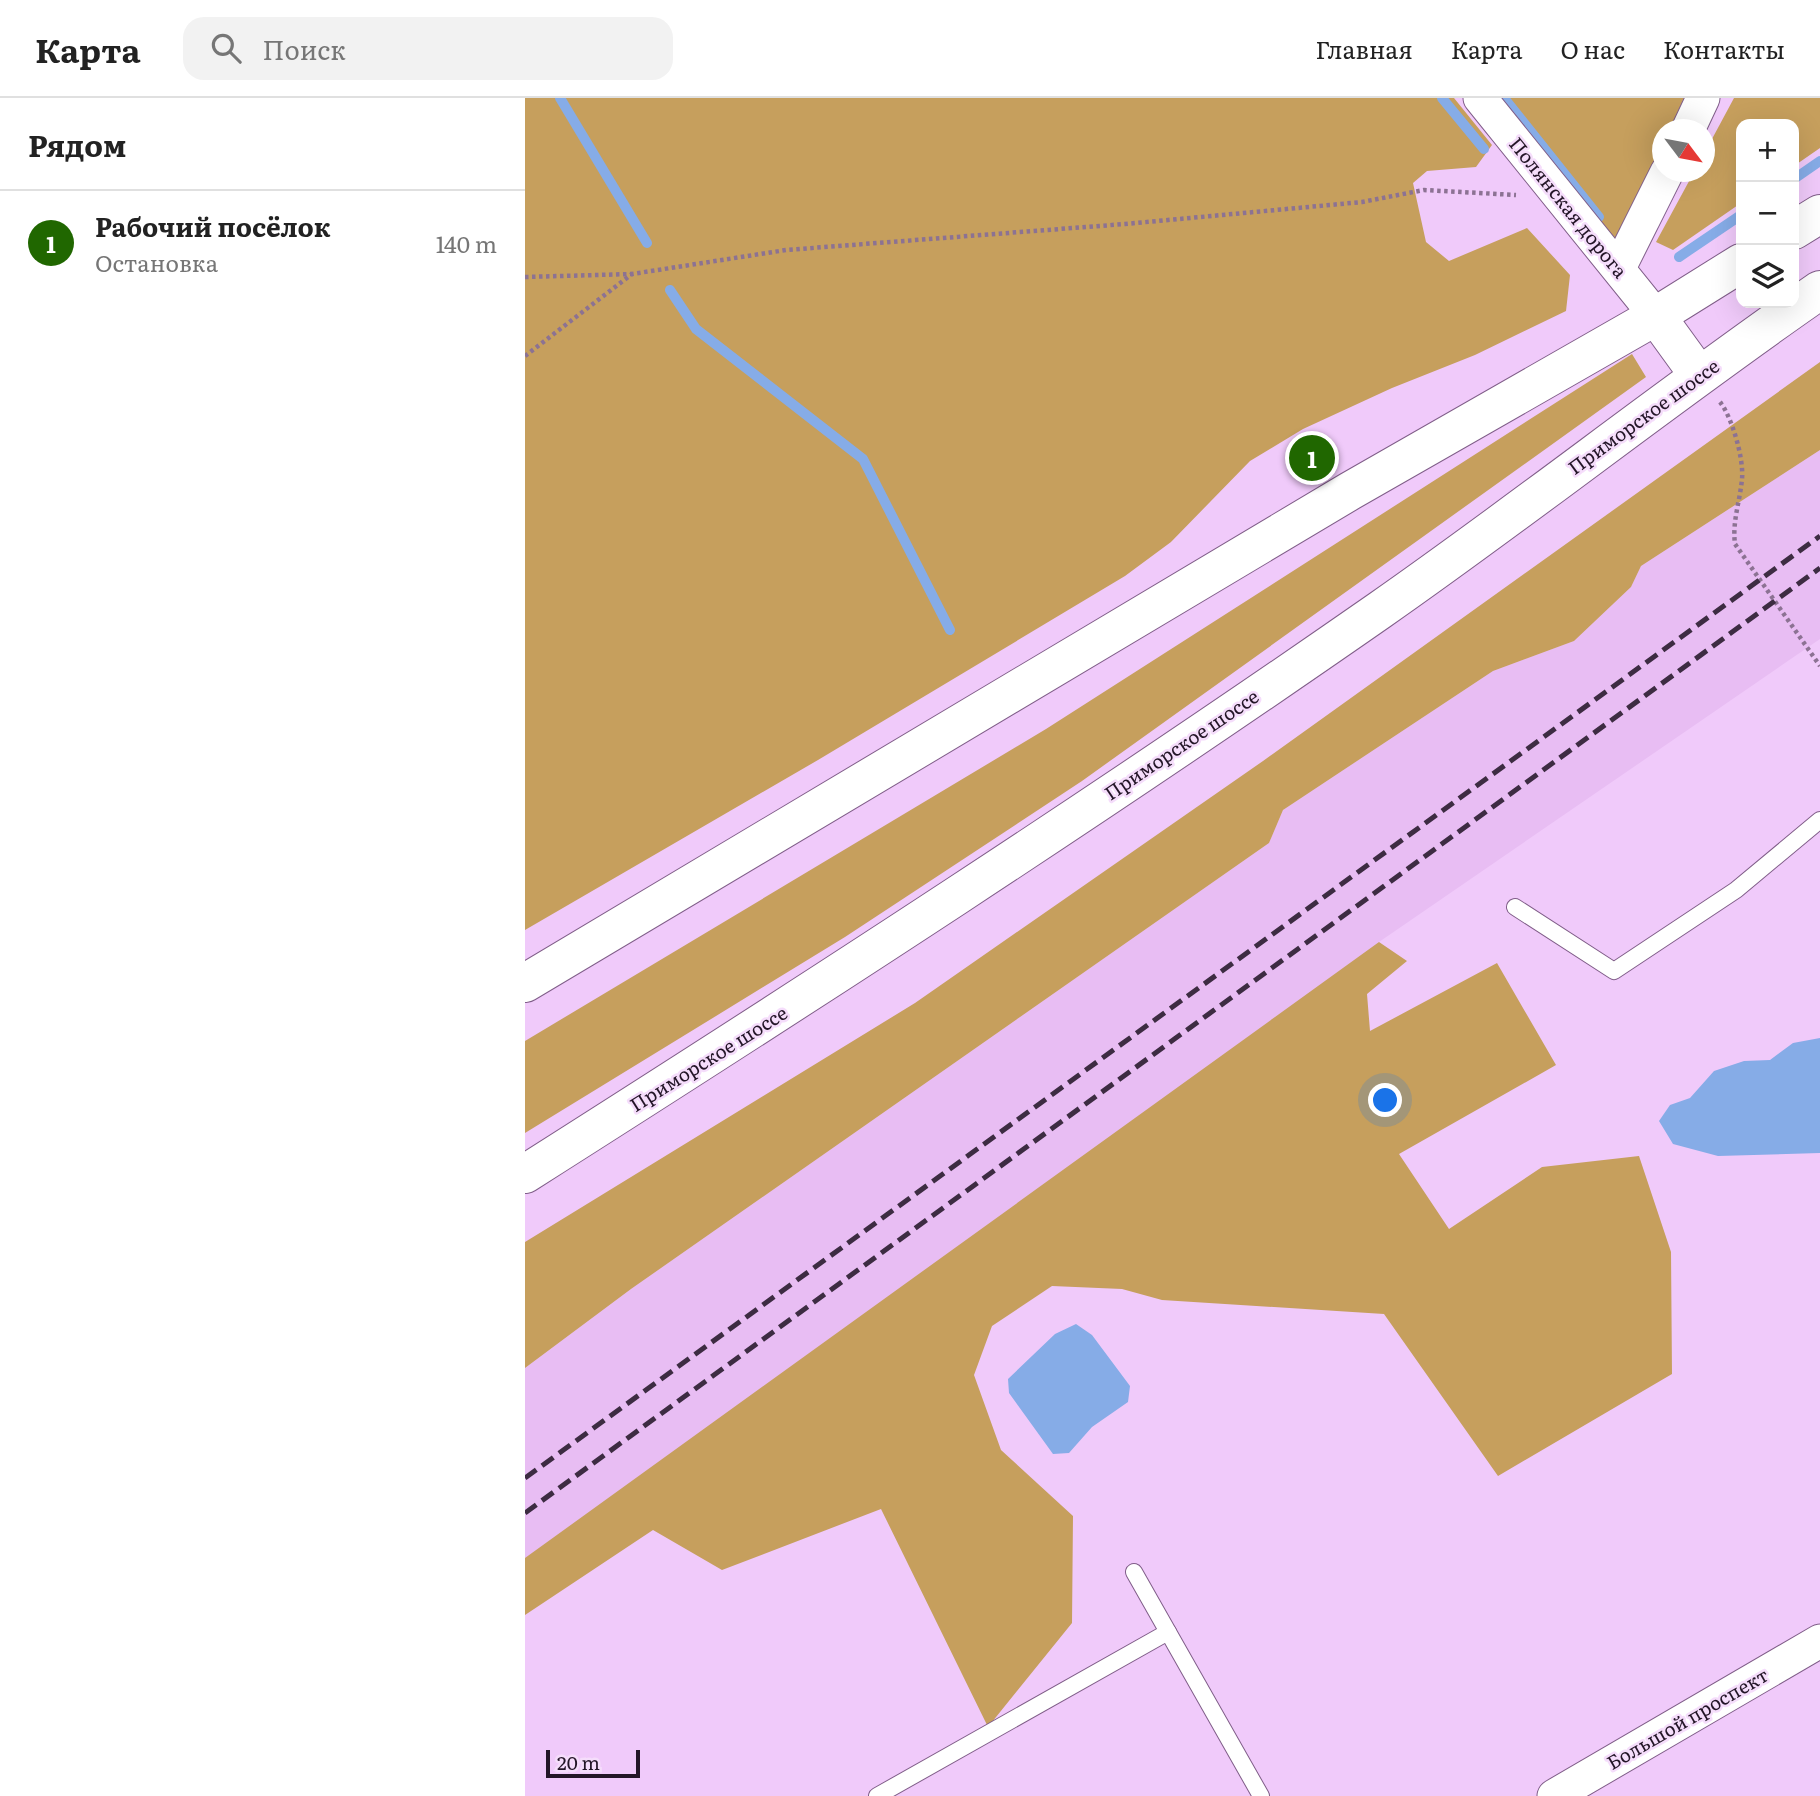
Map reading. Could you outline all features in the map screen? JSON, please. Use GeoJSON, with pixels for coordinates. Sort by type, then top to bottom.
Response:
{"type":"FeatureCollection","features":[{"type":"Feature","properties":{"kind":"main road"},"geometry":{"type":"LineString","coordinates":[[1799,227],[1820,214]]}},
{"type":"Feature","properties":{"kind":"main road"},"geometry":{"type":"LineString","coordinates":[[525,983],[1350,491],[1656,316],[1736,266]]}},
{"type":"Feature","properties":{"kind":"main road","name":"Приморское шоссе"},"geometry":{"type":"LineString","coordinates":[[525,1174],[860,962],[1382,608],[1698,374],[1820,290]]}},
{"type":"Feature","properties":{"kind":"main road"},"geometry":{"type":"LineString","coordinates":[[1656,316],[1698,374]]}},
{"type":"Feature","properties":{"kind":"street","name":"Полянская дорога"},"geometry":{"type":"LineString","coordinates":[[1480,98],[1656,316]]}},
{"type":"Feature","properties":{"kind":"street"},"geometry":{"type":"LineString","coordinates":[[1693,119],[1703,98]]}},
{"type":"Feature","properties":{"kind":"street"},"geometry":{"type":"LineString","coordinates":[[1619,268],[1662,182]]}},
{"type":"Feature","properties":{"kind":"street","name":"Большой проспект"},"geometry":{"type":"LineString","coordinates":[[1554,1796],[1820,1641]]}},
{"type":"Feature","properties":{"kind":"lane"},"geometry":{"type":"LineString","coordinates":[[1515,907],[1614,971],[1736,890],[1820,820]]}},
{"type":"Feature","properties":{"kind":"lane"},"geometry":{"type":"LineString","coordinates":[[1134,1572],[1261,1796]]}},
{"type":"Feature","properties":{"kind":"lane"},"geometry":{"type":"LineString","coordinates":[[877,1796],[1168,1632]]}},
{"type":"Feature","properties":{"kind":"path"},"geometry":{"type":"LineString","coordinates":[[525,277],[632,274],[786,250],[1278,210],[1362,202],[1424,190],[1562,199]]}},
{"type":"Feature","properties":{"kind":"path"},"geometry":{"type":"LineString","coordinates":[[525,356],[632,274]]}},
{"type":"Feature","properties":{"kind":"path"},"geometry":{"type":"LineString","coordinates":[[1698,374],[1730,414],[1743,475],[1734,532],[1735,544],[1820,666]]}},
{"type":"Feature","properties":{"kind":"shaded area"},"geometry":{"type":"Polygon","coordinates":[[[525,98],[1454,98],[1492,145],[1476,167],[1427,171],[1413,183],[1426,242],[1449,261],[1527,228],[1570,275],[1566,311],[1475,355],[1392,388],[1303,429],[1250,461],[1171,542],[1125,576],[818,760],[525,930],[525,98]]]}},
{"type":"Feature","properties":{"kind":"shaded area"},"geometry":{"type":"Polygon","coordinates":[[[1497,98],[1684,98],[1675,119],[1652,119],[1652,168],[1617,247],[1497,98]]]}},
{"type":"Feature","properties":{"kind":"shaded area"},"geometry":{"type":"Polygon","coordinates":[[[1734,98],[1820,98],[1820,148],[1799,163],[1799,119],[1736,119],[1736,206],[1673,250],[1656,242],[1689,182],[1715,182],[1715,133],[1734,98]]]}},
{"type":"Feature","properties":{"kind":"shaded area"},"geometry":{"type":"Polygon","coordinates":[[[1632,354],[1646,377],[1082,781],[845,937],[525,1133],[525,1041],[1046,729],[1632,354]]]}},
{"type":"Feature","properties":{"kind":"shaded area"},"geometry":{"type":"Polygon","coordinates":[[[1820,362],[1820,450],[1641,566],[1631,587],[1574,641],[1493,671],[1283,810],[1269,843],[631,1289],[525,1368],[525,1242],[915,1003],[1263,761],[1820,362]]]}},
{"type":"Feature","properties":{"kind":"shaded area"},"geometry":{"type":"Polygon","coordinates":[[[1820,450],[1820,639],[1379,942],[1358,1022],[525,1585],[525,1368],[631,1289],[1269,843],[1283,810],[1493,671],[1574,641],[1631,587],[1641,566],[1820,450]]]}},
{"type":"Feature","properties":{"kind":"shaded area"},"geometry":{"type":"Polygon","coordinates":[[[1379,942],[1407,961],[1367,994],[1370,1031],[1497,963],[1556,1065],[1399,1154],[1449,1229],[1542,1167],[1639,1156],[1671,1252],[1672,1374],[1498,1476],[1384,1314],[1162,1300],[1122,1289],[1052,1286],[992,1326],[974,1375],[1001,1450],[1073,1516],[1072,1623],[988,1727],[881,1509],[722,1570],[653,1530],[525,1615],[525,1558],[1379,942]]]}},
{"type":"Feature","properties":{"kind":"water"},"geometry":{"type":"Polygon","coordinates":[[[1820,1038],[1820,1153],[1718,1156],[1673,1144],[1659,1121],[1670,1105],[1690,1098],[1714,1071],[1744,1061],[1770,1060],[1793,1043],[1820,1038]]]}},
{"type":"Feature","properties":{"kind":"water"},"geometry":{"type":"Polygon","coordinates":[[[1076,1324],[1092,1335],[1130,1386],[1128,1402],[1092,1427],[1069,1453],[1053,1454],[1009,1393],[1008,1379],[1055,1334],[1076,1324]]]}},
{"type":"Feature","properties":{"kind":"waterway"},"geometry":{"type":"LineString","coordinates":[[560,98],[647,243]]}},
{"type":"Feature","properties":{"kind":"waterway"},"geometry":{"type":"LineString","coordinates":[[1442,98],[1484,149]]}},
{"type":"Feature","properties":{"kind":"waterway"},"geometry":{"type":"LineString","coordinates":[[1504,98],[1599,217]]}},
{"type":"Feature","properties":{"kind":"waterway"},"geometry":{"type":"LineString","coordinates":[[1799,176],[1820,161]]}},
{"type":"Feature","properties":{"kind":"waterway"},"geometry":{"type":"LineString","coordinates":[[1679,257],[1736,218]]}},
{"type":"Feature","properties":{"kind":"waterway"},"geometry":{"type":"LineString","coordinates":[[670,290],[696,329],[863,459],[950,630]]}},
{"type":"Feature","properties":{"kind":"railway"},"geometry":{"type":"LineString","coordinates":[[525,1478],[1820,536]]}},
{"type":"Feature","properties":{"kind":"railway"},"geometry":{"type":"LineString","coordinates":[[525,1513],[1820,568]]}},
{"type":"Feature","properties":{"kind":"place","name":"Рабочий посёлок"},"geometry":{"type":"Point","coordinates":[1312,458]}}]}
